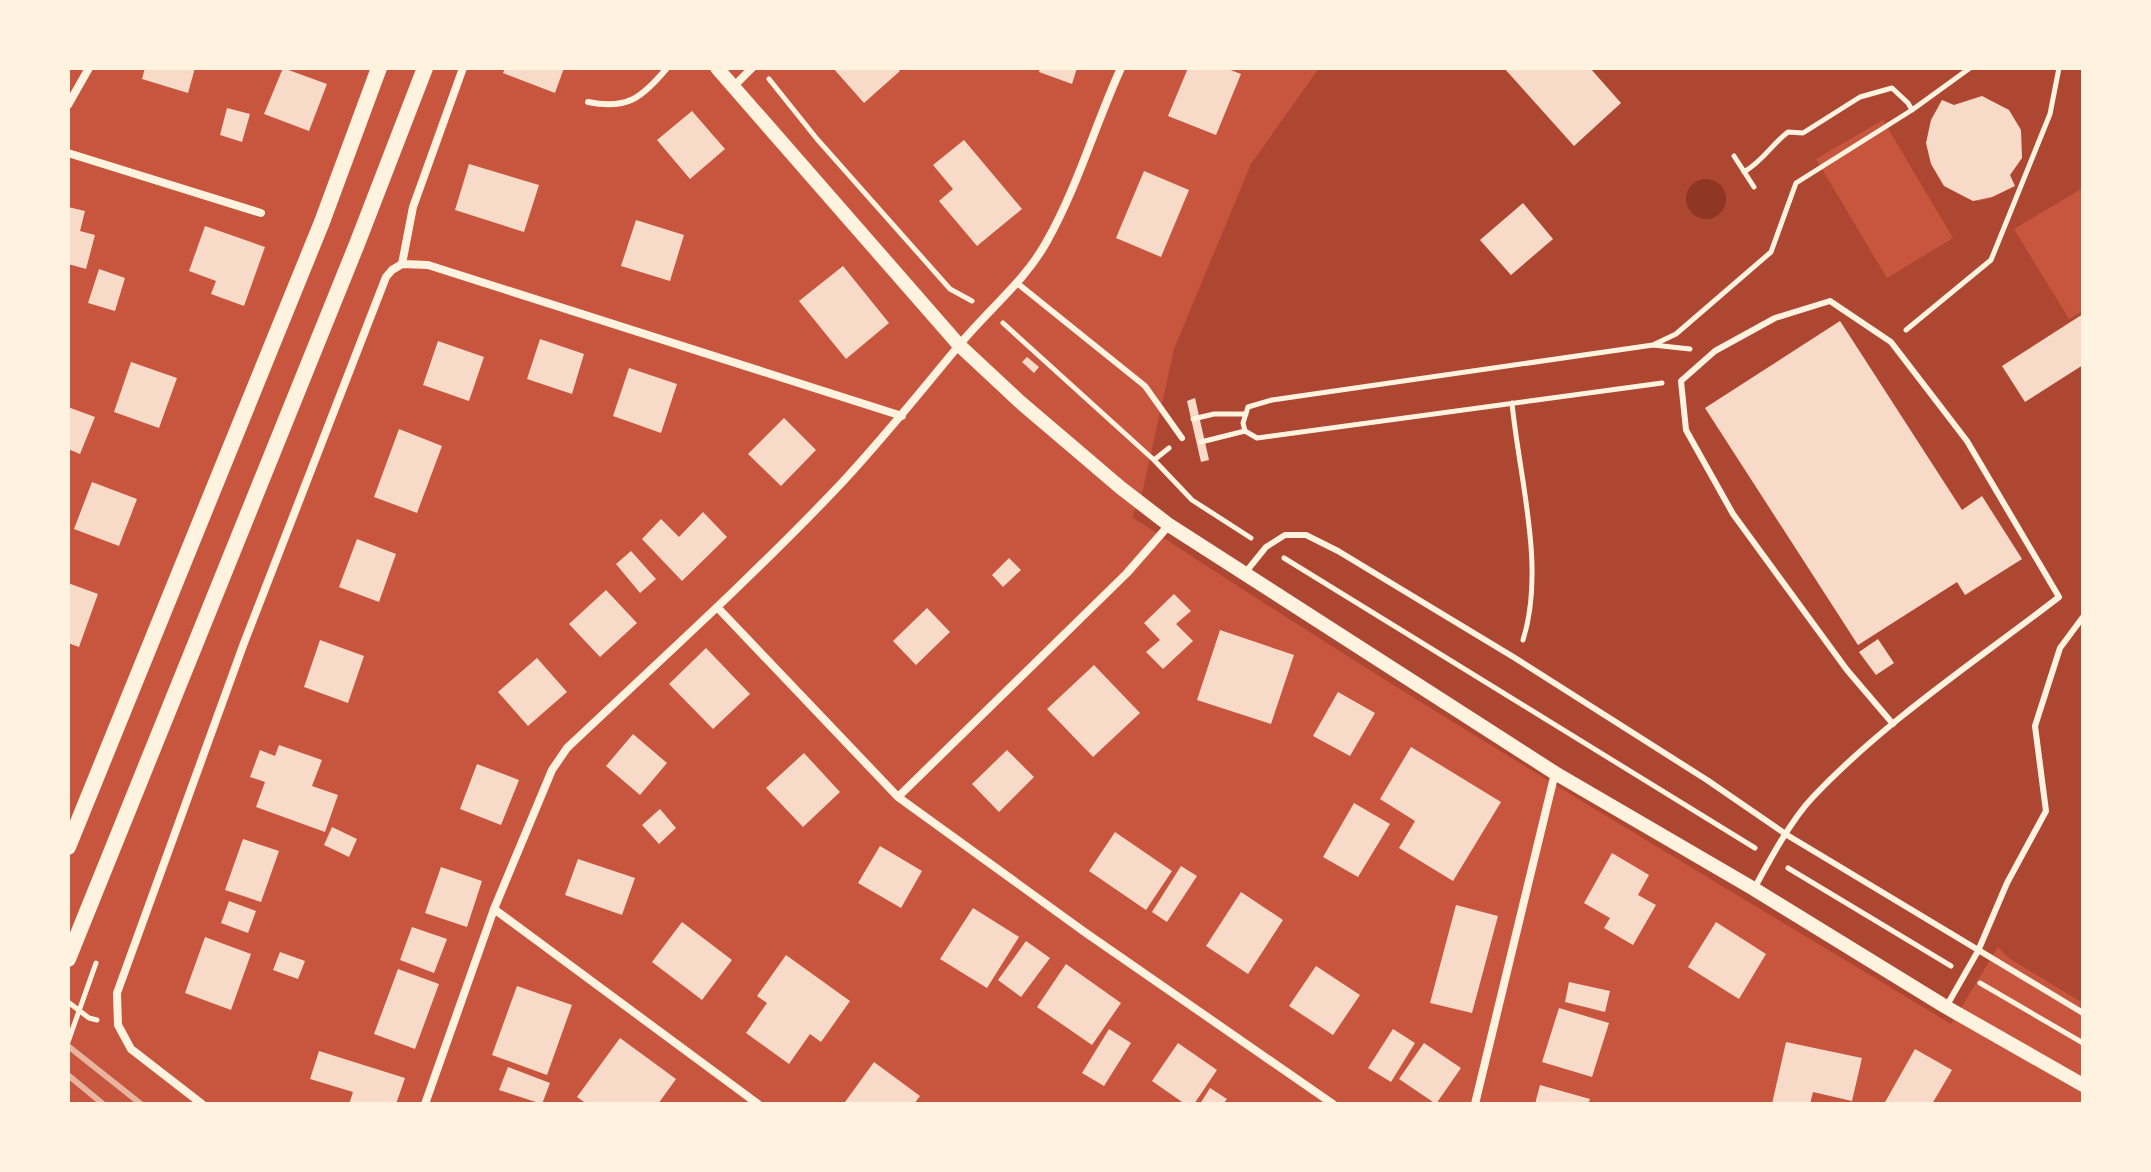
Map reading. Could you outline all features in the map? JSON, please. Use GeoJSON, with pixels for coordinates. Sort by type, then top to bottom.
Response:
{"type":"FeatureCollection","features":[{"type":"Feature","properties":{"kind":"main road"},"geometry":{"type":"LineString","coordinates":[[68,847],[322,222],[379,68]]}},
{"type":"Feature","properties":{"kind":"main road"},"geometry":{"type":"LineString","coordinates":[[68,959],[425,68]]}},
{"type":"Feature","properties":{"kind":"street"},"geometry":{"type":"LineString","coordinates":[[68,105],[89,68]]}},
{"type":"Feature","properties":{"kind":"street"},"geometry":{"type":"LineString","coordinates":[[202,1104],[131,1049],[118,1025],[117,993],[244,643],[386,277],[402,264],[413,207],[463,68]]}},
{"type":"Feature","properties":{"kind":"street"},"geometry":{"type":"LineString","coordinates":[[717,68],[959,345],[1019,401],[1169,525],[1555,773],[1754,889],[1946,1007],[2083,1085]]}},
{"type":"Feature","properties":{"kind":"street"},"geometry":{"type":"LineString","coordinates":[[734,86],[752,68]]}},
{"type":"Feature","properties":{"kind":"street"},"geometry":{"type":"LineString","coordinates":[[425,1104],[494,909],[552,770],[567,748],[834,492],[902,416],[989,310],[1017,283],[1046,243],[1071,191],[1121,68]]}},
{"type":"Feature","properties":{"kind":"street"},"geometry":{"type":"LineString","coordinates":[[68,153],[261,213]]}},
{"type":"Feature","properties":{"kind":"street"},"geometry":{"type":"LineString","coordinates":[[402,264],[428,265],[902,416]]}},
{"type":"Feature","properties":{"kind":"street"},"geometry":{"type":"LineString","coordinates":[[898,797],[1127,573],[1169,525]]}},
{"type":"Feature","properties":{"kind":"street"},"geometry":{"type":"LineString","coordinates":[[717,607],[898,797],[1086,933],[1333,1104]]}},
{"type":"Feature","properties":{"kind":"street"},"geometry":{"type":"LineString","coordinates":[[1475,1104],[1555,773]]}},
{"type":"Feature","properties":{"kind":"street"},"geometry":{"type":"LineString","coordinates":[[494,909],[758,1104]]}},
{"type":"Feature","properties":{"kind":"lane"},"geometry":{"type":"LineString","coordinates":[[588,102],[611,107],[631,102],[667,68]]}},
{"type":"Feature","properties":{"kind":"lane"},"geometry":{"type":"LineString","coordinates":[[1017,283],[1145,386],[1182,438]]}},
{"type":"Feature","properties":{"kind":"lane"},"geometry":{"type":"LineString","coordinates":[[1754,889],[1811,799],[1893,724],[2059,597],[1967,441],[1891,342],[1830,301],[1775,318],[1715,351],[1681,381],[1686,430],[1733,514],[1847,670],[1893,724]]}},
{"type":"Feature","properties":{"kind":"lane"},"geometry":{"type":"LineString","coordinates":[[1245,573],[1266,547],[1285,535],[1306,535],[1338,551],[1515,658],[1707,780],[1787,835],[2083,1013]]}},
{"type":"Feature","properties":{"kind":"lane"},"geometry":{"type":"LineString","coordinates":[[1946,1007],[1978,951],[2007,883],[2046,811],[2035,726],[2060,648],[2083,617]]}},
{"type":"Feature","properties":{"kind":"path"},"geometry":{"type":"LineString","coordinates":[[760,68],[817,139],[950,289],[989,310],[1154,460],[1192,500],[1223,522],[1771,858],[2083,1043]]}},
{"type":"Feature","properties":{"kind":"path"},"geometry":{"type":"LineString","coordinates":[[1653,345],[1676,334],[1771,252],[1796,183],[1912,110],[1970,68]]}},
{"type":"Feature","properties":{"kind":"path"},"geometry":{"type":"LineString","coordinates":[[1891,342],[1991,260],[2050,114],[2059,68]]}},
{"type":"Feature","properties":{"kind":"path"},"geometry":{"type":"LineString","coordinates":[[1744,172],[1760,162],[1774,143],[1788,132],[1803,133],[1860,97],[1892,88],[1912,110]]}},
{"type":"Feature","properties":{"kind":"path"},"geometry":{"type":"LineString","coordinates":[[1734,156],[1754,187]]}},
{"type":"Feature","properties":{"kind":"path"},"geometry":{"type":"LineString","coordinates":[[1245,431],[1243,423],[1248,407],[1272,400],[1653,345],[1715,351]]}},
{"type":"Feature","properties":{"kind":"path"},"geometry":{"type":"LineString","coordinates":[[1246,414],[1214,414],[1186,420],[1182,438],[1190,444],[1245,431],[1257,438],[1681,381]]}},
{"type":"Feature","properties":{"kind":"path"},"geometry":{"type":"LineString","coordinates":[[1512,403],[1530,543],[1531,609],[1515,658]]}},
{"type":"Feature","properties":{"kind":"path"},"geometry":{"type":"LineString","coordinates":[[68,1002],[89,1018]]}},
{"type":"Feature","properties":{"kind":"shaded area"},"geometry":{"type":"Polygon","coordinates":[[[1319,68],[2083,68],[2083,191],[2081,189],[2014,229],[2069,319],[2083,311],[2083,1003],[2010,959],[1998,947],[1951,1024],[1436,711],[1132,517],[1142,494],[1174,349],[1251,164],[1319,68]],[[1982,96],[1954,105],[1941,101],[1932,125],[1931,138],[1933,164],[1938,176],[1957,193],[1974,201],[1989,198],[2014,186],[2010,175],[2022,158],[2021,130],[2009,111],[1982,96]],[[1883,120],[1816,159],[1887,278],[1953,238],[1883,120]],[[1840,321],[1705,408],[1858,645],[1957,582],[1966,595],[2022,558],[1982,497],[1962,510],[1840,321]]]}},
{"type":"Feature","properties":{"kind":"shaded area"},"geometry":{"type":"Polygon","coordinates":[[[1706,179],[1720,185],[1726,199],[1720,213],[1706,219],[1692,213],[1686,199],[1692,185],[1706,179]]]}},
{"type":"Feature","properties":{"kind":"building"},"geometry":{"type":"Polygon","coordinates":[[[145,68],[195,68],[188,93],[142,79],[145,68]]]}},
{"type":"Feature","properties":{"kind":"building"},"geometry":{"type":"Polygon","coordinates":[[[283,68],[327,84],[309,131],[264,114],[283,68]]]}},
{"type":"Feature","properties":{"kind":"building"},"geometry":{"type":"Polygon","coordinates":[[[505,68],[564,68],[555,93],[503,73],[505,68]]]}},
{"type":"Feature","properties":{"kind":"building"},"geometry":{"type":"Polygon","coordinates":[[[833,68],[897,68],[900,71],[864,103],[833,68]]]}},
{"type":"Feature","properties":{"kind":"building"},"geometry":{"type":"Polygon","coordinates":[[[1040,68],[1077,68],[1072,84],[1039,72],[1040,68]]]}},
{"type":"Feature","properties":{"kind":"building"},"geometry":{"type":"Polygon","coordinates":[[[1188,68],[1225,68],[1241,74],[1216,135],[1168,116],[1188,68]]]}},
{"type":"Feature","properties":{"kind":"building"},"geometry":{"type":"Polygon","coordinates":[[[1504,68],[1590,68],[1621,103],[1574,146],[1504,68]]]}},
{"type":"Feature","properties":{"kind":"building"},"geometry":{"type":"Polygon","coordinates":[[[1982,96],[2009,110],[2021,130],[2022,158],[2010,175],[2015,186],[1992,197],[1973,201],[1944,186],[1931,164],[1926,143],[1931,120],[1942,100],[1954,105],[1982,96]]]}},
{"type":"Feature","properties":{"kind":"building"},"geometry":{"type":"Polygon","coordinates":[[[227,108],[250,114],[242,142],[220,135],[227,108]]]}},
{"type":"Feature","properties":{"kind":"building"},"geometry":{"type":"Polygon","coordinates":[[[692,111],[725,149],[690,179],[657,140],[692,111]]]}},
{"type":"Feature","properties":{"kind":"building"},"geometry":{"type":"Polygon","coordinates":[[[964,140],[1022,209],[977,246],[939,201],[953,189],[933,165],[964,140]]]}},
{"type":"Feature","properties":{"kind":"building"},"geometry":{"type":"Polygon","coordinates":[[[469,164],[539,185],[524,232],[455,210],[469,164]]]}},
{"type":"Feature","properties":{"kind":"building"},"geometry":{"type":"Polygon","coordinates":[[[1144,171],[1189,190],[1161,257],[1116,238],[1144,171]]]}},
{"type":"Feature","properties":{"kind":"building"},"geometry":{"type":"Polygon","coordinates":[[[1523,203],[1553,239],[1511,275],[1480,240],[1523,203]]]}},
{"type":"Feature","properties":{"kind":"building"},"geometry":{"type":"Polygon","coordinates":[[[68,207],[85,211],[80,231],[95,235],[86,269],[68,264],[68,207]]]}},
{"type":"Feature","properties":{"kind":"building"},"geometry":{"type":"Polygon","coordinates":[[[636,220],[684,235],[670,281],[621,266],[636,220]]]}},
{"type":"Feature","properties":{"kind":"building"},"geometry":{"type":"Polygon","coordinates":[[[205,226],[265,247],[244,306],[211,294],[216,281],[189,271],[205,226]]]}},
{"type":"Feature","properties":{"kind":"building"},"geometry":{"type":"Polygon","coordinates":[[[843,266],[889,323],[846,359],[799,301],[843,266]]]}},
{"type":"Feature","properties":{"kind":"building"},"geometry":{"type":"Polygon","coordinates":[[[99,269],[125,278],[115,311],[88,303],[99,269]]]}},
{"type":"Feature","properties":{"kind":"building"},"geometry":{"type":"Polygon","coordinates":[[[2083,314],[2083,365],[2025,402],[2002,366],[2083,314]]]}},
{"type":"Feature","properties":{"kind":"building"},"geometry":{"type":"Polygon","coordinates":[[[1840,321],[1962,510],[1982,496],[2022,559],[1965,595],[1957,582],[1858,645],[1705,408],[1840,321]]]}},
{"type":"Feature","properties":{"kind":"building"},"geometry":{"type":"Polygon","coordinates":[[[540,339],[584,354],[572,394],[527,379],[540,339]]]}},
{"type":"Feature","properties":{"kind":"building"},"geometry":{"type":"Polygon","coordinates":[[[438,341],[484,357],[469,401],[423,385],[438,341]]]}},
{"type":"Feature","properties":{"kind":"building"},"geometry":{"type":"Polygon","coordinates":[[[1027,357],[1039,367],[1034,373],[1022,362],[1027,357]]]}},
{"type":"Feature","properties":{"kind":"building"},"geometry":{"type":"Polygon","coordinates":[[[131,362],[177,378],[159,428],[114,412],[131,362]]]}},
{"type":"Feature","properties":{"kind":"building"},"geometry":{"type":"Polygon","coordinates":[[[629,368],[677,384],[661,433],[613,416],[629,368]]]}},
{"type":"Feature","properties":{"kind":"building"},"geometry":{"type":"Polygon","coordinates":[[[1195,398],[1209,460],[1201,462],[1187,401],[1195,398]]]}},
{"type":"Feature","properties":{"kind":"building"},"geometry":{"type":"Polygon","coordinates":[[[68,407],[95,417],[80,454],[68,449],[68,407]]]}},
{"type":"Feature","properties":{"kind":"building"},"geometry":{"type":"Polygon","coordinates":[[[784,418],[816,450],[781,486],[748,454],[784,418]]]}},
{"type":"Feature","properties":{"kind":"building"},"geometry":{"type":"Polygon","coordinates":[[[399,429],[442,446],[417,513],[374,497],[399,429]]]}},
{"type":"Feature","properties":{"kind":"building"},"geometry":{"type":"Polygon","coordinates":[[[92,482],[137,499],[119,546],[74,529],[92,482]]]}},
{"type":"Feature","properties":{"kind":"building"},"geometry":{"type":"Polygon","coordinates":[[[703,512],[727,537],[682,581],[642,539],[661,519],[679,537],[703,512]]]}},
{"type":"Feature","properties":{"kind":"building"},"geometry":{"type":"Polygon","coordinates":[[[357,539],[396,554],[379,602],[339,587],[357,539]]]}},
{"type":"Feature","properties":{"kind":"building"},"geometry":{"type":"Polygon","coordinates":[[[631,551],[656,579],[640,593],[616,564],[631,551]]]}},
{"type":"Feature","properties":{"kind":"building"},"geometry":{"type":"Polygon","coordinates":[[[1009,558],[1021,570],[1003,587],[992,575],[1009,558]]]}},
{"type":"Feature","properties":{"kind":"building"},"geometry":{"type":"Polygon","coordinates":[[[68,583],[98,594],[79,647],[68,643],[68,583]]]}},
{"type":"Feature","properties":{"kind":"building"},"geometry":{"type":"Polygon","coordinates":[[[606,590],[637,623],[600,657],[569,624],[606,590]]]}},
{"type":"Feature","properties":{"kind":"building"},"geometry":{"type":"Polygon","coordinates":[[[1174,594],[1191,611],[1176,624],[1193,641],[1163,669],[1146,652],[1160,640],[1144,623],[1174,594]]]}},
{"type":"Feature","properties":{"kind":"building"},"geometry":{"type":"Polygon","coordinates":[[[927,608],[950,632],[916,665],[893,641],[927,608]]]}},
{"type":"Feature","properties":{"kind":"building"},"geometry":{"type":"Polygon","coordinates":[[[1220,630],[1294,655],[1271,724],[1197,700],[1220,630]]]}},
{"type":"Feature","properties":{"kind":"building"},"geometry":{"type":"Polygon","coordinates":[[[1878,639],[1894,663],[1876,675],[1859,652],[1878,639]]]}},
{"type":"Feature","properties":{"kind":"building"},"geometry":{"type":"Polygon","coordinates":[[[320,640],[364,656],[348,703],[304,687],[320,640]]]}},
{"type":"Feature","properties":{"kind":"building"},"geometry":{"type":"Polygon","coordinates":[[[706,648],[750,694],[713,729],[669,684],[706,648]]]}},
{"type":"Feature","properties":{"kind":"building"},"geometry":{"type":"Polygon","coordinates":[[[537,658],[567,692],[528,726],[498,692],[537,658]]]}},
{"type":"Feature","properties":{"kind":"building"},"geometry":{"type":"Polygon","coordinates":[[[1094,665],[1140,713],[1093,757],[1047,709],[1094,665]]]}},
{"type":"Feature","properties":{"kind":"building"},"geometry":{"type":"Polygon","coordinates":[[[1338,692],[1375,713],[1350,756],[1313,736],[1338,692]]]}},
{"type":"Feature","properties":{"kind":"building"},"geometry":{"type":"Polygon","coordinates":[[[633,734],[667,763],[640,795],[606,766],[633,734]]]}},
{"type":"Feature","properties":{"kind":"building"},"geometry":{"type":"Polygon","coordinates":[[[279,745],[322,760],[312,786],[338,795],[325,832],[256,807],[265,782],[250,777],[260,750],[275,756],[279,745]]]}},
{"type":"Feature","properties":{"kind":"building"},"geometry":{"type":"Polygon","coordinates":[[[1411,747],[1501,802],[1453,881],[1399,848],[1415,821],[1380,799],[1411,747]]]}},
{"type":"Feature","properties":{"kind":"building"},"geometry":{"type":"Polygon","coordinates":[[[1007,750],[1034,777],[999,812],[972,784],[1007,750]]]}},
{"type":"Feature","properties":{"kind":"building"},"geometry":{"type":"Polygon","coordinates":[[[804,753],[840,792],[803,827],[766,788],[804,753]]]}},
{"type":"Feature","properties":{"kind":"building"},"geometry":{"type":"Polygon","coordinates":[[[477,764],[519,780],[501,825],[460,809],[477,764]]]}},
{"type":"Feature","properties":{"kind":"building"},"geometry":{"type":"Polygon","coordinates":[[[1354,803],[1390,824],[1358,877],[1323,857],[1354,803]]]}},
{"type":"Feature","properties":{"kind":"building"},"geometry":{"type":"Polygon","coordinates":[[[660,809],[676,828],[659,844],[642,825],[660,809]]]}},
{"type":"Feature","properties":{"kind":"building"},"geometry":{"type":"Polygon","coordinates":[[[332,827],[357,839],[349,857],[324,845],[332,827]]]}},
{"type":"Feature","properties":{"kind":"building"},"geometry":{"type":"Polygon","coordinates":[[[1115,832],[1172,871],[1146,910],[1089,871],[1115,832]]]}},
{"type":"Feature","properties":{"kind":"building"},"geometry":{"type":"Polygon","coordinates":[[[243,839],[279,851],[261,902],[225,890],[243,839]]]}},
{"type":"Feature","properties":{"kind":"building"},"geometry":{"type":"Polygon","coordinates":[[[880,846],[922,871],[901,908],[858,883],[880,846]]]}},
{"type":"Feature","properties":{"kind":"building"},"geometry":{"type":"Polygon","coordinates":[[[1612,853],[1649,875],[1638,895],[1656,905],[1633,945],[1604,928],[1610,918],[1584,903],[1612,853]]]}},
{"type":"Feature","properties":{"kind":"building"},"geometry":{"type":"Polygon","coordinates":[[[578,859],[635,878],[622,915],[565,895],[578,859]]]}},
{"type":"Feature","properties":{"kind":"building"},"geometry":{"type":"Polygon","coordinates":[[[1181,866],[1197,876],[1167,922],[1152,912],[1181,866]]]}},
{"type":"Feature","properties":{"kind":"building"},"geometry":{"type":"Polygon","coordinates":[[[441,867],[482,881],[467,927],[425,913],[441,867]]]}},
{"type":"Feature","properties":{"kind":"building"},"geometry":{"type":"Polygon","coordinates":[[[1241,892],[1283,920],[1248,974],[1206,946],[1241,892]]]}},
{"type":"Feature","properties":{"kind":"building"},"geometry":{"type":"Polygon","coordinates":[[[229,901],[256,911],[248,933],[221,923],[229,901]]]}},
{"type":"Feature","properties":{"kind":"building"},"geometry":{"type":"Polygon","coordinates":[[[1456,905],[1498,916],[1472,1013],[1430,1003],[1456,905]]]}},
{"type":"Feature","properties":{"kind":"building"},"geometry":{"type":"Polygon","coordinates":[[[973,908],[1019,937],[987,988],[940,959],[973,908]]]}},
{"type":"Feature","properties":{"kind":"building"},"geometry":{"type":"Polygon","coordinates":[[[682,922],[732,960],[702,1000],[652,962],[682,922]]]}},
{"type":"Feature","properties":{"kind":"building"},"geometry":{"type":"Polygon","coordinates":[[[1716,922],[1766,954],[1739,999],[1688,967],[1716,922]]]}},
{"type":"Feature","properties":{"kind":"building"},"geometry":{"type":"Polygon","coordinates":[[[412,927],[447,939],[434,973],[400,960],[412,927]]]}},
{"type":"Feature","properties":{"kind":"building"},"geometry":{"type":"Polygon","coordinates":[[[205,937],[251,954],[231,1010],[185,993],[205,937]]]}},
{"type":"Feature","properties":{"kind":"building"},"geometry":{"type":"Polygon","coordinates":[[[1026,941],[1050,958],[1021,997],[998,980],[1026,941]]]}},
{"type":"Feature","properties":{"kind":"building"},"geometry":{"type":"Polygon","coordinates":[[[280,952],[305,961],[298,979],[273,970],[280,952]]]}},
{"type":"Feature","properties":{"kind":"building"},"geometry":{"type":"Polygon","coordinates":[[[786,955],[850,1001],[821,1042],[810,1034],[789,1064],[746,1033],[767,1003],[757,996],[786,955]]]}},
{"type":"Feature","properties":{"kind":"building"},"geometry":{"type":"Polygon","coordinates":[[[1066,964],[1121,1003],[1092,1045],[1037,1007],[1066,964]]]}},
{"type":"Feature","properties":{"kind":"building"},"geometry":{"type":"Polygon","coordinates":[[[1316,966],[1360,995],[1333,1035],[1289,1006],[1316,966]]]}},
{"type":"Feature","properties":{"kind":"building"},"geometry":{"type":"Polygon","coordinates":[[[398,969],[439,984],[415,1049],[374,1034],[398,969]]]}},
{"type":"Feature","properties":{"kind":"building"},"geometry":{"type":"Polygon","coordinates":[[[1569,982],[1610,991],[1605,1012],[1565,1002],[1569,982]]]}},
{"type":"Feature","properties":{"kind":"building"},"geometry":{"type":"Polygon","coordinates":[[[517,986],[572,1005],[547,1075],[492,1055],[517,986]]]}},
{"type":"Feature","properties":{"kind":"building"},"geometry":{"type":"Polygon","coordinates":[[[1559,1008],[1609,1023],[1592,1077],[1542,1062],[1559,1008]]]}},
{"type":"Feature","properties":{"kind":"building"},"geometry":{"type":"Polygon","coordinates":[[[1109,1029],[1131,1043],[1104,1086],[1082,1073],[1109,1029]]]}},
{"type":"Feature","properties":{"kind":"building"},"geometry":{"type":"Polygon","coordinates":[[[1393,1029],[1415,1043],[1391,1082],[1368,1068],[1393,1029]]]}},
{"type":"Feature","properties":{"kind":"building"},"geometry":{"type":"Polygon","coordinates":[[[620,1038],[676,1079],[658,1104],[587,1104],[577,1097],[620,1038]]]}},
{"type":"Feature","properties":{"kind":"building"},"geometry":{"type":"Polygon","coordinates":[[[1786,1042],[1862,1058],[1852,1101],[1813,1092],[1810,1104],[1772,1104],[1786,1042]]]}},
{"type":"Feature","properties":{"kind":"building"},"geometry":{"type":"Polygon","coordinates":[[[1178,1043],[1217,1070],[1194,1104],[1185,1104],[1152,1081],[1178,1043]]]}},
{"type":"Feature","properties":{"kind":"building"},"geometry":{"type":"Polygon","coordinates":[[[1424,1043],[1461,1068],[1436,1104],[1399,1079],[1424,1043]]]}},
{"type":"Feature","properties":{"kind":"building"},"geometry":{"type":"Polygon","coordinates":[[[1915,1049],[1952,1070],[1932,1104],[1884,1104],[1915,1049]]]}},
{"type":"Feature","properties":{"kind":"building"},"geometry":{"type":"Polygon","coordinates":[[[319,1051],[405,1078],[396,1104],[349,1104],[353,1092],[310,1079],[319,1051]]]}},
{"type":"Feature","properties":{"kind":"building"},"geometry":{"type":"Polygon","coordinates":[[[874,1062],[920,1096],[914,1104],[845,1102],[874,1062]]]}},
{"type":"Feature","properties":{"kind":"building"},"geometry":{"type":"Polygon","coordinates":[[[508,1067],[550,1083],[542,1104],[499,1090],[508,1067]]]}},
{"type":"Feature","properties":{"kind":"building"},"geometry":{"type":"Polygon","coordinates":[[[1540,1085],[1590,1099],[1588,1104],[1535,1104],[1540,1085]]]}},
{"type":"Feature","properties":{"kind":"building"},"geometry":{"type":"Polygon","coordinates":[[[1210,1088],[1227,1099],[1223,1104],[1200,1104],[1210,1088]]]}},
{"type":"Feature","properties":{"kind":"railway"},"geometry":{"type":"LineString","coordinates":[[68,1046],[141,1104]]}},
{"type":"Feature","properties":{"kind":"railway"},"geometry":{"type":"LineString","coordinates":[[68,1075],[103,1104]]}}]}
